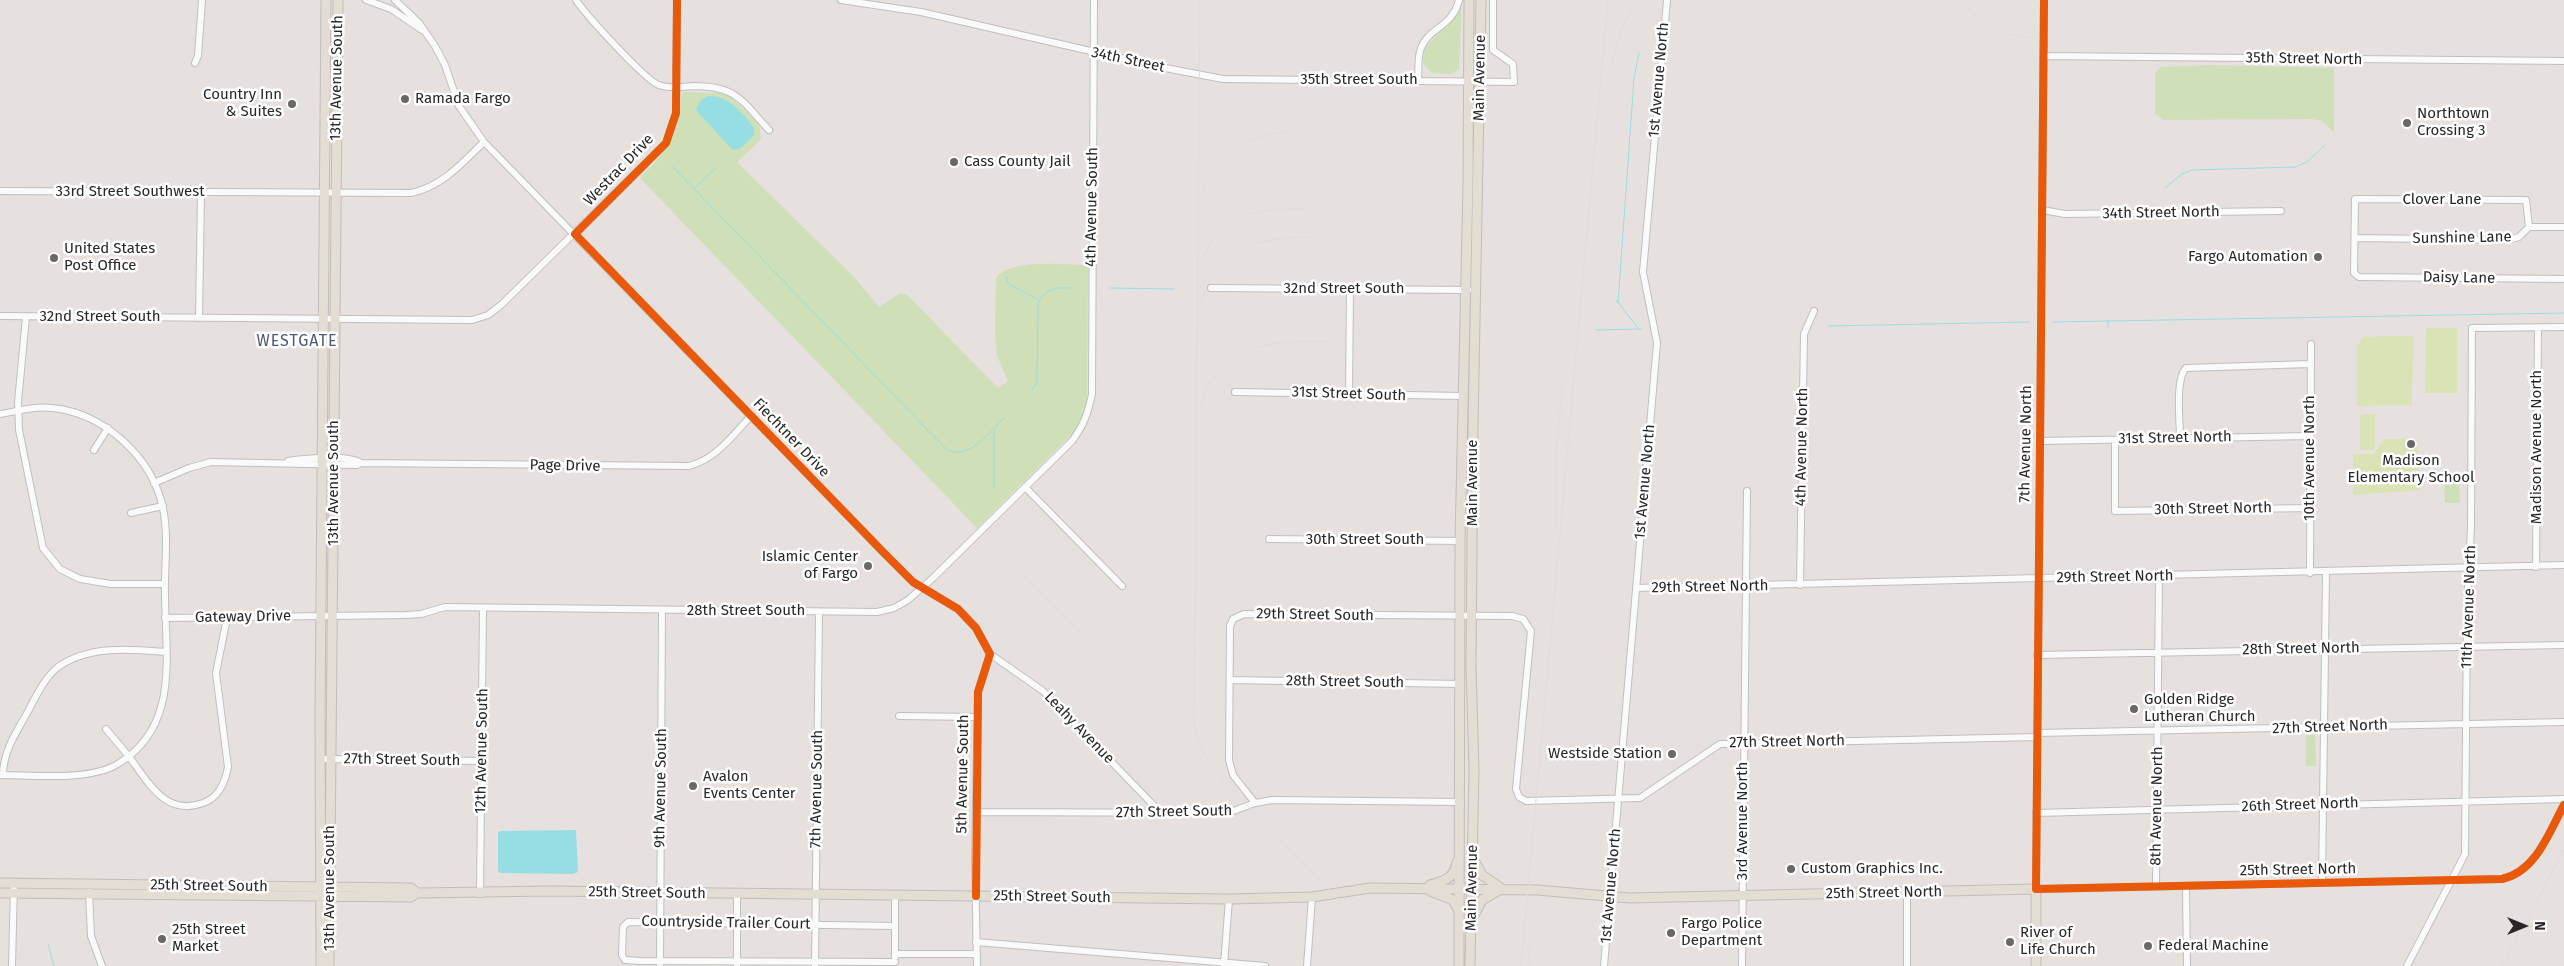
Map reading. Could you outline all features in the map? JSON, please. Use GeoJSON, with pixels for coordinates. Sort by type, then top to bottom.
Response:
{"type":"FeatureCollection","features":[{"type":"Feature","properties":{"kind":"main road","name":"13th Avenue South"},"geometry":{"type":"LineString","coordinates":[[326,0],[321,759],[329,966]]}},
{"type":"Feature","properties":{"kind":"main road","name":"13th Avenue South"},"geometry":{"type":"LineString","coordinates":[[321,966],[331,759],[338,0]]}},
{"type":"Feature","properties":{"kind":"main road","name":"Main Avenue"},"geometry":{"type":"LineString","coordinates":[[1459,966],[1461,888],[1460,540],[1466,290],[1469,0]]}},
{"type":"Feature","properties":{"kind":"main road","name":"Main Avenue"},"geometry":{"type":"LineString","coordinates":[[1470,966],[1473,888],[1471,616],[1481,0]]}},
{"type":"Feature","properties":{"kind":"main road"},"geometry":{"type":"LineString","coordinates":[[325,80],[329,118],[332,124],[337,125]]}},
{"type":"Feature","properties":{"kind":"main road"},"geometry":{"type":"LineString","coordinates":[[1463,401],[1467,443],[1473,448]]}},
{"type":"Feature","properties":{"kind":"main road"},"geometry":{"type":"LineString","coordinates":[[1460,673],[1466,732],[1467,735],[1473,736]]}},
{"type":"Feature","properties":{"kind":"main road"},"geometry":{"type":"LineString","coordinates":[[1420,888],[1444,881],[1452,875],[1456,867],[1461,832]]}},
{"type":"Feature","properties":{"kind":"main road"},"geometry":{"type":"LineString","coordinates":[[1473,850],[1478,871],[1502,889]]}},
{"type":"Feature","properties":{"kind":"main road","name":"25th Street South"},"geometry":{"type":"LineString","coordinates":[[0,883],[14,888]]}},
{"type":"Feature","properties":{"kind":"main road","name":"25th Street South"},"geometry":{"type":"LineString","coordinates":[[0,892],[14,888],[325,892],[411,888],[417,893],[480,894],[550,891],[737,895],[1229,899],[1312,897],[1370,888],[1537,890]]}},
{"type":"Feature","properties":{"kind":"main road"},"geometry":{"type":"LineString","coordinates":[[1420,888],[1453,900],[1460,914]]}},
{"type":"Feature","properties":{"kind":"main road"},"geometry":{"type":"LineString","coordinates":[[1472,922],[1482,900],[1490,893],[1502,889]]}},
{"type":"Feature","properties":{"kind":"main road","name":"25th Street North"},"geometry":{"type":"LineString","coordinates":[[1537,890],[1612,897],[2036,889]]}},
{"type":"Feature","properties":{"kind":"main road","name":"7th Avenue North"},"geometry":{"type":"LineString","coordinates":[[2036,889],[2036,966]]}},
{"type":"Feature","properties":{"kind":"street"},"geometry":{"type":"LineString","coordinates":[[195,63],[198,56],[202,0]]}},
{"type":"Feature","properties":{"kind":"street"},"geometry":{"type":"LineString","coordinates":[[366,0],[381,4],[422,30]]}},
{"type":"Feature","properties":{"kind":"street","name":"Fiechtner Drive"},"geometry":{"type":"LineString","coordinates":[[395,0],[419,23],[441,57],[457,102],[484,142],[884,554],[913,582],[958,609],[976,628],[990,654]]}},
{"type":"Feature","properties":{"kind":"street"},"geometry":{"type":"LineString","coordinates":[[576,0],[649,79],[658,85],[712,86],[731,91],[769,130]]}},
{"type":"Feature","properties":{"kind":"street","name":"Westrac Drive"},"geometry":{"type":"LineString","coordinates":[[324,319],[472,320],[488,315],[501,306],[666,143],[676,113],[677,0]]}},
{"type":"Feature","properties":{"kind":"street","name":"34th Street"},"geometry":{"type":"LineString","coordinates":[[840,0],[921,12],[1190,73],[1249,80]]}},
{"type":"Feature","properties":{"kind":"street","name":"4th Avenue South"},"geometry":{"type":"LineString","coordinates":[[1088,414],[1092,394],[1094,0]]}},
{"type":"Feature","properties":{"kind":"street"},"geometry":{"type":"LineString","coordinates":[[1418,80],[1422,46],[1430,35],[1448,23],[1459,0]]}},
{"type":"Feature","properties":{"kind":"street","name":"35th Street South"},"geometry":{"type":"LineString","coordinates":[[1249,80],[1514,82],[1513,64],[1493,50],[1493,0]]}},
{"type":"Feature","properties":{"kind":"street","name":"1st Avenue North"},"geometry":{"type":"LineString","coordinates":[[1604,966],[1612,897],[1617,799],[1657,343],[1642,272],[1667,0]]}},
{"type":"Feature","properties":{"kind":"street","name":"7th Avenue North"},"geometry":{"type":"LineString","coordinates":[[2036,889],[2044,0]]}},
{"type":"Feature","properties":{"kind":"street","name":"35th Street North"},"geometry":{"type":"LineString","coordinates":[[2044,56],[2564,62]]}},
{"type":"Feature","properties":{"kind":"street","name":"33rd Street Southwest"},"geometry":{"type":"LineString","coordinates":[[0,191],[402,193],[426,189],[443,181],[484,142]]}},
{"type":"Feature","properties":{"kind":"street"},"geometry":{"type":"LineString","coordinates":[[199,318],[201,193]]}},
{"type":"Feature","properties":{"kind":"street","name":"Clover Lane"},"geometry":{"type":"LineString","coordinates":[[2355,238],[2356,199],[2526,200],[2529,227]]}},
{"type":"Feature","properties":{"kind":"street","name":"34th Street North"},"geometry":{"type":"LineString","coordinates":[[2042,210],[2066,214],[2281,211]]}},
{"type":"Feature","properties":{"kind":"street","name":"Sunshine Lane"},"geometry":{"type":"LineString","coordinates":[[2355,238],[2508,240],[2519,237],[2529,227],[2564,227]]}},
{"type":"Feature","properties":{"kind":"street","name":"Daisy Lane"},"geometry":{"type":"LineString","coordinates":[[2355,238],[2356,274],[2359,277],[2564,279]]}},
{"type":"Feature","properties":{"kind":"street","name":"32nd Street South"},"geometry":{"type":"LineString","coordinates":[[1211,288],[1477,290]]}},
{"type":"Feature","properties":{"kind":"street"},"geometry":{"type":"LineString","coordinates":[[1349,394],[1350,289]]}},
{"type":"Feature","properties":{"kind":"street","name":"4th Avenue North"},"geometry":{"type":"LineString","coordinates":[[1800,585],[1804,334],[1814,311]]}},
{"type":"Feature","properties":{"kind":"street","name":"32nd Street South"},"geometry":{"type":"LineString","coordinates":[[0,316],[324,319]]}},
{"type":"Feature","properties":{"kind":"street"},"geometry":{"type":"LineString","coordinates":[[26,317],[18,410],[19,430],[43,548],[49,559],[71,575],[95,583],[165,584]]}},
{"type":"Feature","properties":{"kind":"street"},"geometry":{"type":"LineString","coordinates":[[2538,328],[2564,327]]}},
{"type":"Feature","properties":{"kind":"street","name":"11th Avenue North"},"geometry":{"type":"LineString","coordinates":[[2407,966],[2465,854],[2472,328],[2538,328]]}},
{"type":"Feature","properties":{"kind":"street","name":"Madison Avenue North"},"geometry":{"type":"LineString","coordinates":[[2536,567],[2538,328]]}},
{"type":"Feature","properties":{"kind":"street","name":"10th Avenue North"},"geometry":{"type":"LineString","coordinates":[[2310,573],[2311,344]]}},
{"type":"Feature","properties":{"kind":"street"},"geometry":{"type":"LineString","coordinates":[[2180,438],[2180,386],[2181,373],[2184,369],[2192,366],[2310,364]]}},
{"type":"Feature","properties":{"kind":"street","name":"31st Street South"},"geometry":{"type":"LineString","coordinates":[[1235,392],[1349,394],[1463,401]]}},
{"type":"Feature","properties":{"kind":"street"},"geometry":{"type":"LineString","coordinates":[[0,414],[32,407],[61,409],[83,415],[108,428],[129,446],[154,484],[163,506],[166,531],[166,652],[162,710],[148,736],[128,756],[104,770],[89,773],[2,775],[3,761],[12,740],[40,690],[58,668],[87,652],[166,652]]}},
{"type":"Feature","properties":{"kind":"street","name":"28th Street South"},"geometry":{"type":"LineString","coordinates":[[321,616],[414,615],[445,608],[877,612],[894,608],[908,600],[1026,487],[1084,426],[1088,414]]}},
{"type":"Feature","properties":{"kind":"street","name":"Page Drive"},"geometry":{"type":"LineString","coordinates":[[154,484],[202,464],[281,462],[297,459],[357,465],[361,463],[689,466],[707,459],[718,450],[750,416]]}},
{"type":"Feature","properties":{"kind":"street"},"geometry":{"type":"LineString","coordinates":[[94,450],[108,428]]}},
{"type":"Feature","properties":{"kind":"street","name":"31st Street North"},"geometry":{"type":"LineString","coordinates":[[2040,441],[2310,436]]}},
{"type":"Feature","properties":{"kind":"street","name":"30th Street North"},"geometry":{"type":"LineString","coordinates":[[2115,440],[2115,511],[2310,508]]}},
{"type":"Feature","properties":{"kind":"street"},"geometry":{"type":"LineString","coordinates":[[1026,487],[1122,586]]}},
{"type":"Feature","properties":{"kind":"street","name":"3rd Avenue North"},"geometry":{"type":"LineString","coordinates":[[1742,966],[1747,491]]}},
{"type":"Feature","properties":{"kind":"street"},"geometry":{"type":"LineString","coordinates":[[131,513],[163,506]]}},
{"type":"Feature","properties":{"kind":"street","name":"30th Street South"},"geometry":{"type":"LineString","coordinates":[[1269,539],[1460,540]]}},
{"type":"Feature","properties":{"kind":"street","name":"29th Street North"},"geometry":{"type":"LineString","coordinates":[[1636,588],[2564,566]]}},
{"type":"Feature","properties":{"kind":"street"},"geometry":{"type":"LineString","coordinates":[[2322,882],[2326,573]]}},
{"type":"Feature","properties":{"kind":"street","name":"8th Avenue North"},"geometry":{"type":"LineString","coordinates":[[2156,886],[2159,576]]}},
{"type":"Feature","properties":{"kind":"street","name":"12th Avenue South"},"geometry":{"type":"LineString","coordinates":[[480,894],[484,608]]}},
{"type":"Feature","properties":{"kind":"street","name":"9th Avenue South"},"geometry":{"type":"LineString","coordinates":[[660,963],[662,610]]}},
{"type":"Feature","properties":{"kind":"street","name":"7th Avenue South"},"geometry":{"type":"LineString","coordinates":[[815,964],[819,612]]}},
{"type":"Feature","properties":{"kind":"street","name":"Gateway Drive"},"geometry":{"type":"LineString","coordinates":[[165,618],[321,616]]}},
{"type":"Feature","properties":{"kind":"street","name":"29th Street South"},"geometry":{"type":"LineString","coordinates":[[1255,803],[1230,768],[1230,626],[1238,616],[1471,616]]}},
{"type":"Feature","properties":{"kind":"street","name":"27th Street North"},"geometry":{"type":"LineString","coordinates":[[1471,616],[1512,616],[1523,619],[1530,631],[1516,790],[1519,797],[1533,801],[1640,798],[1714,746],[1743,742],[2564,722]]}},
{"type":"Feature","properties":{"kind":"street"},"geometry":{"type":"LineString","coordinates":[[106,729],[151,788],[165,802],[184,807],[212,799],[226,780],[228,758],[216,673],[227,618]]}},
{"type":"Feature","properties":{"kind":"street","name":"28th Street North"},"geometry":{"type":"LineString","coordinates":[[2037,655],[2564,645]]}},
{"type":"Feature","properties":{"kind":"street","name":"5th Avenue South"},"geometry":{"type":"LineString","coordinates":[[977,966],[976,812],[978,692],[990,654]]}},
{"type":"Feature","properties":{"kind":"street","name":"Leahy Avenue"},"geometry":{"type":"LineString","coordinates":[[990,654],[1043,691],[1161,813]]}},
{"type":"Feature","properties":{"kind":"street","name":"28th Street South"},"geometry":{"type":"LineString","coordinates":[[1230,680],[1460,684]]}},
{"type":"Feature","properties":{"kind":"street"},"geometry":{"type":"LineString","coordinates":[[899,716],[977,717]]}},
{"type":"Feature","properties":{"kind":"street","name":"27th Street South"},"geometry":{"type":"LineString","coordinates":[[321,759],[483,761]]}},
{"type":"Feature","properties":{"kind":"street","name":"26th Street North"},"geometry":{"type":"LineString","coordinates":[[2036,813],[2564,799]]}},
{"type":"Feature","properties":{"kind":"street","name":"27th Street South"},"geometry":{"type":"LineString","coordinates":[[976,812],[1228,813],[1255,803],[1272,800],[1461,802]]}},
{"type":"Feature","properties":{"kind":"street","name":"25th Street North"},"geometry":{"type":"LineString","coordinates":[[2036,889],[2322,882],[2488,881],[2511,877],[2530,864],[2564,805]]}},
{"type":"Feature","properties":{"kind":"street"},"geometry":{"type":"LineString","coordinates":[[2186,886],[2187,966]]}},
{"type":"Feature","properties":{"kind":"street"},"geometry":{"type":"LineString","coordinates":[[12,966],[14,888]]}},
{"type":"Feature","properties":{"kind":"street"},"geometry":{"type":"LineString","coordinates":[[89,889],[91,936],[102,966]]}},
{"type":"Feature","properties":{"kind":"street"},"geometry":{"type":"LineString","coordinates":[[1907,892],[1907,966]]}},
{"type":"Feature","properties":{"kind":"street"},"geometry":{"type":"LineString","coordinates":[[737,895],[738,964]]}},
{"type":"Feature","properties":{"kind":"street"},"geometry":{"type":"LineString","coordinates":[[895,895],[895,964]]}},
{"type":"Feature","properties":{"kind":"street"},"geometry":{"type":"LineString","coordinates":[[1307,966],[1312,897]]}},
{"type":"Feature","properties":{"kind":"street"},"geometry":{"type":"LineString","coordinates":[[1224,964],[1229,899]]}},
{"type":"Feature","properties":{"kind":"street","name":"Countryside Trailer Court"},"geometry":{"type":"LineString","coordinates":[[895,926],[628,922],[624,924],[622,955],[625,960],[660,963],[895,964]]}},
{"type":"Feature","properties":{"kind":"street"},"geometry":{"type":"LineString","coordinates":[[976,942],[1265,966]]}},
{"type":"Feature","properties":{"kind":"street"},"geometry":{"type":"LineString","coordinates":[[895,954],[977,954]]}},
{"type":"Feature","properties":{"kind":"green space"},"geometry":{"type":"Polygon","coordinates":[[[1462,0],[1459,69],[1451,74],[1432,73],[1424,65],[1424,55],[1427,47],[1453,20],[1459,11],[1462,0]]]}},
{"type":"Feature","properties":{"kind":"green space"},"geometry":{"type":"Polygon","coordinates":[[[2209,65],[2334,68],[2334,132],[2322,121],[2312,119],[2164,120],[2155,114],[2155,74],[2161,67],[2209,65]]]}},
{"type":"Feature","properties":{"kind":"green space"},"geometry":{"type":"Polygon","coordinates":[[[682,92],[721,93],[731,97],[759,124],[761,139],[737,162],[854,277],[879,307],[899,294],[906,294],[998,388],[1008,381],[997,356],[995,335],[996,278],[1003,272],[1025,265],[1088,265],[1087,400],[1079,427],[977,528],[640,178],[658,159],[675,130],[682,92]]]}},
{"type":"Feature","properties":{"kind":"green space"},"geometry":{"type":"Polygon","coordinates":[[[2426,328],[2457,328],[2457,393],[2425,393],[2426,328]]]}},
{"type":"Feature","properties":{"kind":"green space"},"geometry":{"type":"Polygon","coordinates":[[[2413,336],[2412,405],[2357,406],[2357,345],[2364,337],[2413,336]]]}},
{"type":"Feature","properties":{"kind":"green space"},"geometry":{"type":"Polygon","coordinates":[[[2363,414],[2375,414],[2375,448],[2373,450],[2362,450],[2360,448],[2360,416],[2363,414]]]}},
{"type":"Feature","properties":{"kind":"green space"},"geometry":{"type":"Polygon","coordinates":[[[2385,439],[2417,439],[2421,490],[2353,495],[2353,454],[2373,454],[2385,439]]]}},
{"type":"Feature","properties":{"kind":"green space"},"geometry":{"type":"Polygon","coordinates":[[[2459,479],[2460,503],[2445,503],[2444,480],[2459,479]]]}},
{"type":"Feature","properties":{"kind":"green space"},"geometry":{"type":"Polygon","coordinates":[[[2306,735],[2315,735],[2316,766],[2306,766],[2306,735]]]}},
{"type":"Feature","properties":{"kind":"water"},"geometry":{"type":"Polygon","coordinates":[[[708,96],[722,98],[734,106],[754,128],[754,135],[741,148],[733,150],[696,110],[701,100],[708,96]]]}},
{"type":"Feature","properties":{"kind":"water"},"geometry":{"type":"Polygon","coordinates":[[[576,830],[578,872],[572,874],[501,873],[498,871],[498,833],[500,831],[576,830]]]}},
{"type":"Feature","properties":{"kind":"waterway"},"geometry":{"type":"LineString","coordinates":[[1618,303],[1634,78],[1639,53]]}},
{"type":"Feature","properties":{"kind":"waterway"},"geometry":{"type":"LineString","coordinates":[[2165,188],[2182,174],[2192,170],[2295,167],[2307,162],[2325,145]]}},
{"type":"Feature","properties":{"kind":"waterway"},"geometry":{"type":"LineString","coordinates":[[673,167],[946,449],[954,452],[970,449],[978,444],[1004,418]]}},
{"type":"Feature","properties":{"kind":"waterway"},"geometry":{"type":"LineString","coordinates":[[695,188],[716,168]]}},
{"type":"Feature","properties":{"kind":"waterway"},"geometry":{"type":"LineString","coordinates":[[1007,277],[1007,283],[1039,300]]}},
{"type":"Feature","properties":{"kind":"waterway"},"geometry":{"type":"LineString","coordinates":[[1032,390],[1037,382],[1038,304],[1047,292],[1060,288],[1070,288]]}},
{"type":"Feature","properties":{"kind":"waterway"},"geometry":{"type":"LineString","coordinates":[[1110,288],[1174,289]]}},
{"type":"Feature","properties":{"kind":"waterway"},"geometry":{"type":"LineString","coordinates":[[1616,300],[1639,329]]}},
{"type":"Feature","properties":{"kind":"waterway"},"geometry":{"type":"LineString","coordinates":[[2053,322],[2564,313]]}},
{"type":"Feature","properties":{"kind":"waterway"},"geometry":{"type":"LineString","coordinates":[[2108,321],[2108,327]]}},
{"type":"Feature","properties":{"kind":"waterway"},"geometry":{"type":"LineString","coordinates":[[1828,326],[2029,322]]}},
{"type":"Feature","properties":{"kind":"waterway"},"geometry":{"type":"LineString","coordinates":[[1596,330],[1642,329]]}},
{"type":"Feature","properties":{"kind":"waterway"},"geometry":{"type":"LineString","coordinates":[[994,429],[994,488]]}},
{"type":"Feature","properties":{"kind":"waterway"},"geometry":{"type":"LineString","coordinates":[[48,944],[54,966]]}},
{"type":"Feature","properties":{"kind":"railway"},"geometry":{"type":"LineString","coordinates":[[1200,0],[1194,719],[1200,745],[1208,761],[1225,782]]}},
{"type":"Feature","properties":{"kind":"railway"},"geometry":{"type":"LineString","coordinates":[[1521,966],[1608,0]]}},
{"type":"Feature","properties":{"kind":"railway"},"geometry":{"type":"LineString","coordinates":[[1612,67],[1621,31],[1634,7],[1641,0]]}},
{"type":"Feature","properties":{"kind":"railway"},"geometry":{"type":"LineString","coordinates":[[1958,0],[1982,20],[2000,30],[2019,37],[2030,38]]}},
{"type":"Feature","properties":{"kind":"railway"},"geometry":{"type":"LineString","coordinates":[[1202,198],[1214,170],[1223,158],[1234,149],[1261,136],[1291,132]]}},
{"type":"Feature","properties":{"kind":"railway"},"geometry":{"type":"LineString","coordinates":[[1201,265],[1208,247],[1218,233],[1229,223],[1242,216],[1272,210],[1307,209]]}},
{"type":"Feature","properties":{"kind":"railway"},"geometry":{"type":"LineString","coordinates":[[1201,303],[1208,283],[1218,268],[1230,256],[1244,248],[1277,239],[1315,237]]}},
{"type":"Feature","properties":{"kind":"railway"},"geometry":{"type":"LineString","coordinates":[[1200,408],[1209,386],[1220,370],[1233,358],[1249,350],[1266,345],[1327,342]]}},
{"type":"Feature","properties":{"kind":"railway"},"geometry":{"type":"LineString","coordinates":[[1555,529],[1556,458],[1563,378]]}},
{"type":"Feature","properties":{"kind":"railway"},"geometry":{"type":"LineString","coordinates":[[1019,570],[1204,761]]}},
{"type":"Feature","properties":{"kind":"railway"},"geometry":{"type":"LineString","coordinates":[[1220,777],[1402,966]]}},
{"type":"Feature","properties":{"kind":"railway"},"geometry":{"type":"LineString","coordinates":[[2502,966],[2564,850]]}},
{"type":"Feature","properties":{"kind":"railway"},"geometry":{"type":"LineString","coordinates":[[1528,947],[1530,966]]}},
{"type":"Feature","properties":{"kind":"cycle path"},"geometry":{"type":"LineString","coordinates":[[677,0],[676,113],[666,143],[575,234],[913,582],[958,609],[976,628],[990,654],[978,692],[976,896]]}},
{"type":"Feature","properties":{"kind":"cycle path"},"geometry":{"type":"LineString","coordinates":[[2044,0],[2036,889],[2502,879],[2514,875],[2533,860],[2564,805]]}},
{"type":"Feature","properties":{"kind":"place","name":"Ramada Fargo"},"geometry":{"type":"Point","coordinates":[405,99]}},
{"type":"Feature","properties":{"kind":"place","name":"Country Inn & Suites"},"geometry":{"type":"Point","coordinates":[292,104]}},
{"type":"Feature","properties":{"kind":"place","name":"Northtown Crossing 3"},"geometry":{"type":"Point","coordinates":[2407,123]}},
{"type":"Feature","properties":{"kind":"place","name":"Cass County Jail"},"geometry":{"type":"Point","coordinates":[954,162]}},
{"type":"Feature","properties":{"kind":"place","name":"Fargo Automation"},"geometry":{"type":"Point","coordinates":[2318,257]}},
{"type":"Feature","properties":{"kind":"place","name":"United States Post Office"},"geometry":{"type":"Point","coordinates":[54,258]}},
{"type":"Feature","properties":{"kind":"place","name":"Madison Elementary School"},"geometry":{"type":"Point","coordinates":[2411,444]}},
{"type":"Feature","properties":{"kind":"place","name":"Islamic Center of Fargo"},"geometry":{"type":"Point","coordinates":[868,566]}},
{"type":"Feature","properties":{"kind":"place","name":"Golden Ridge Lutheran Church"},"geometry":{"type":"Point","coordinates":[2134,709]}},
{"type":"Feature","properties":{"kind":"place","name":"Westside Station"},"geometry":{"type":"Point","coordinates":[1672,754]}},
{"type":"Feature","properties":{"kind":"place","name":"Avalon Events Center"},"geometry":{"type":"Point","coordinates":[693,786]}},
{"type":"Feature","properties":{"kind":"place","name":"Custom Graphics Inc."},"geometry":{"type":"Point","coordinates":[1791,869]}},
{"type":"Feature","properties":{"kind":"place","name":"Fargo Police Department"},"geometry":{"type":"Point","coordinates":[1671,933]}},
{"type":"Feature","properties":{"kind":"place","name":"25th Street Market"},"geometry":{"type":"Point","coordinates":[162,939]}},
{"type":"Feature","properties":{"kind":"place","name":"River of Life Church"},"geometry":{"type":"Point","coordinates":[2010,942]}},
{"type":"Feature","properties":{"kind":"place","name":"Federal Machine"},"geometry":{"type":"Point","coordinates":[2148,946]}},
{"type":"Feature","properties":{"kind":"district","name":"WESTGATE"},"geometry":{"type":"Point","coordinates":[297,342]}}]}
